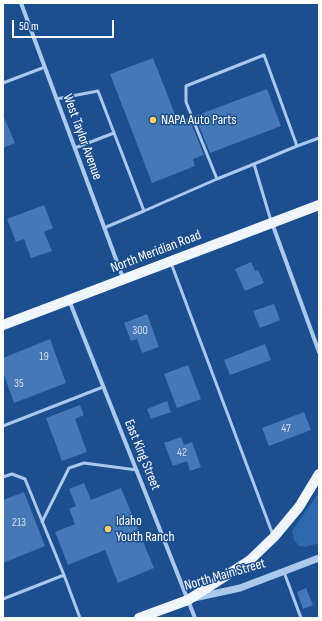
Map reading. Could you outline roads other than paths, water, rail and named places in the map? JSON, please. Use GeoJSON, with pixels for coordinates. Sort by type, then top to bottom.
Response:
{"type":"FeatureCollection","features":[{"type":"Feature","properties":{"kind":"main road","name":"North Meridian Road"},"geometry":{"type":"LineString","coordinates":[[3,325],[319,205]]}},
{"type":"Feature","properties":{"kind":"main road"},"geometry":{"type":"LineString","coordinates":[[188,600],[249,561],[274,537],[299,507],[319,474]]}},
{"type":"Feature","properties":{"kind":"main road","name":"North Main Street"},"geometry":{"type":"LineString","coordinates":[[139,618],[188,600]]}},
{"type":"Feature","properties":{"kind":"street","name":"West Taylor Avenue"},"geometry":{"type":"LineString","coordinates":[[21,3],[123,280]]}},
{"type":"Feature","properties":{"kind":"street"},"geometry":{"type":"LineString","coordinates":[[272,223],[319,352]]}},
{"type":"Feature","properties":{"kind":"street","name":"East King Street"},"geometry":{"type":"LineString","coordinates":[[69,300],[195,618]]}},
{"type":"Feature","properties":{"kind":"street","name":"North Main Street"},"geometry":{"type":"LineString","coordinates":[[188,600],[240,588],[319,558]]}},
{"type":"Feature","properties":{"kind":"lane"},"geometry":{"type":"LineString","coordinates":[[217,179],[186,102],[186,86],[264,55],[297,146]]}},
{"type":"Feature","properties":{"kind":"lane"},"geometry":{"type":"LineString","coordinates":[[3,82],[45,67]]}},
{"type":"Feature","properties":{"kind":"lane"},"geometry":{"type":"LineString","coordinates":[[56,99],[98,91],[144,211]]}},
{"type":"Feature","properties":{"kind":"lane"},"geometry":{"type":"LineString","coordinates":[[75,148],[114,133]]}},
{"type":"Feature","properties":{"kind":"lane"},"geometry":{"type":"LineString","coordinates":[[104,228],[217,179],[319,138]]}},
{"type":"Feature","properties":{"kind":"lane"},"geometry":{"type":"LineString","coordinates":[[254,164],[272,223]]}},
{"type":"Feature","properties":{"kind":"lane"},"geometry":{"type":"LineString","coordinates":[[170,262],[274,537]]}},
{"type":"Feature","properties":{"kind":"lane"},"geometry":{"type":"LineString","coordinates":[[3,426],[103,387]]}},
{"type":"Feature","properties":{"kind":"lane"},"geometry":{"type":"LineString","coordinates":[[42,522],[70,468],[84,463],[136,470]]}},
{"type":"Feature","properties":{"kind":"lane"},"geometry":{"type":"LineString","coordinates":[[3,477],[12,474],[25,479],[80,618]]}},
{"type":"Feature","properties":{"kind":"lane"},"geometry":{"type":"LineString","coordinates":[[284,572],[301,618]]}},
{"type":"Feature","properties":{"kind":"lane"},"geometry":{"type":"LineString","coordinates":[[3,599],[64,575]]}},
{"type":"Feature","properties":{"kind":"place","name":"NAPA Auto Parts"},"geometry":{"type":"Point","coordinates":[153,120]}},
{"type":"Feature","properties":{"kind":"place","name":"Idaho Youth Ranch"},"geometry":{"type":"Point","coordinates":[108,529]}}]}
